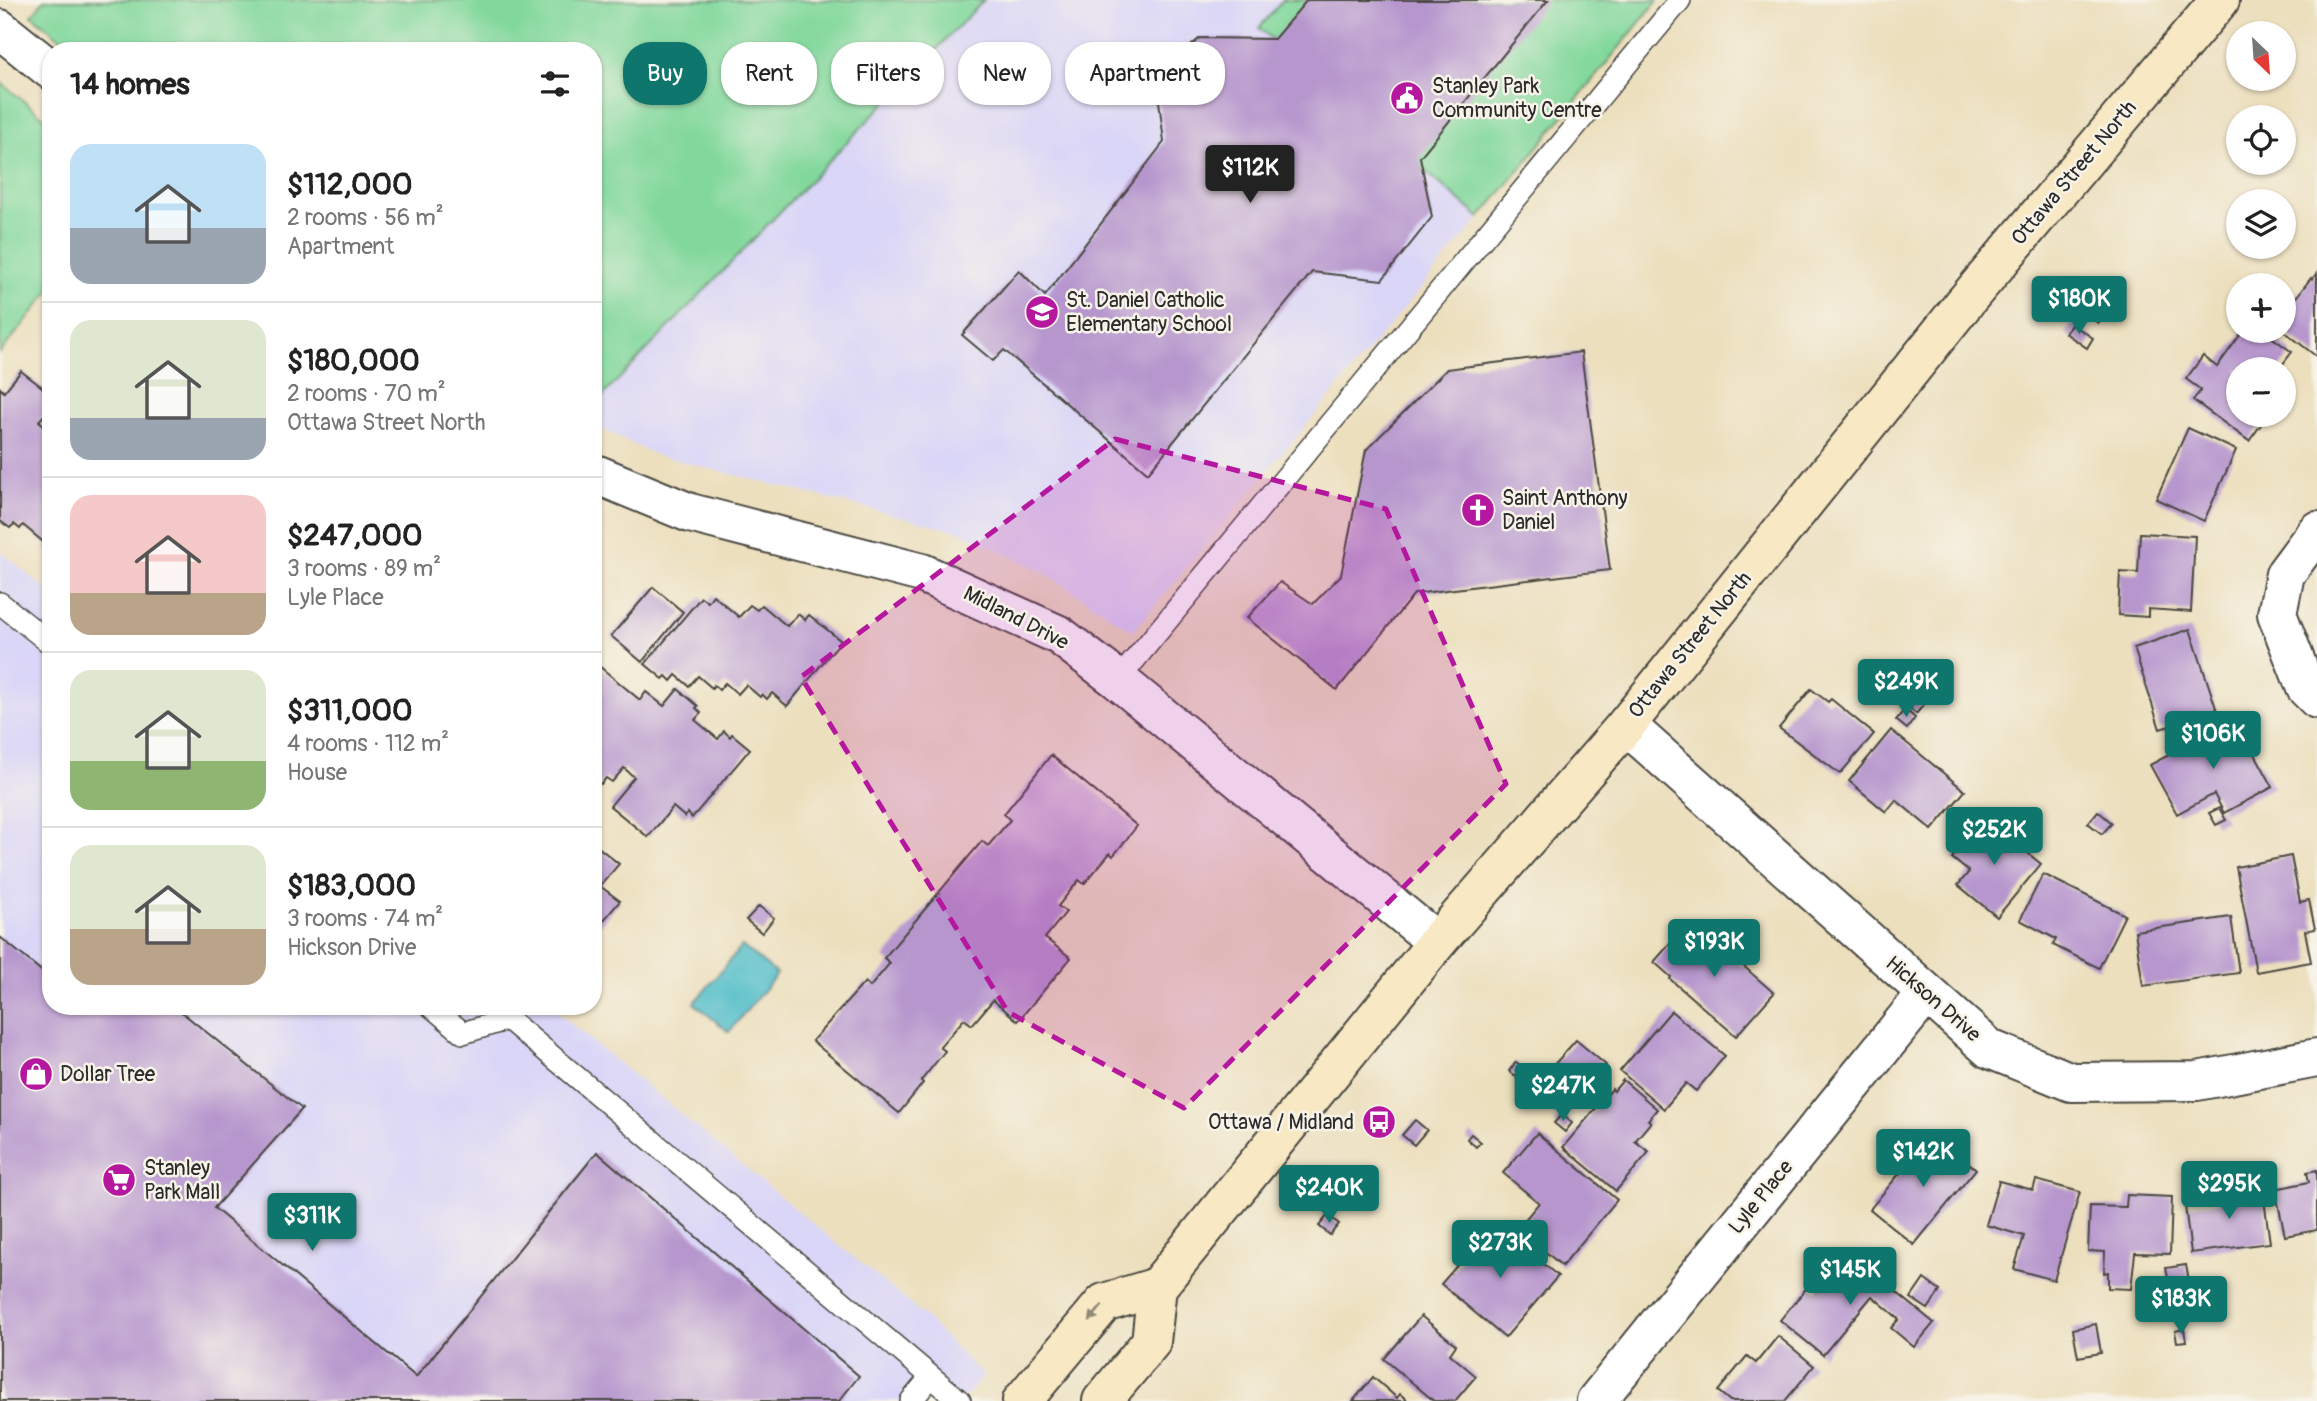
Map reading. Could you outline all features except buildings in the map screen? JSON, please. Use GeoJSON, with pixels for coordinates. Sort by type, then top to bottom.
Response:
{"type":"FeatureCollection","features":[{"type":"Feature","properties":{"kind":"main road","name":"Ottawa Street North"},"geometry":{"type":"LineString","coordinates":[[1157,1287],[1437,942],[1626,725],[1966,301],[2220,0]]}},
{"type":"Feature","properties":{"kind":"main road"},"geometry":{"type":"LineString","coordinates":[[1023,1401],[1104,1303],[1157,1287],[1151,1342],[1102,1401]]}},
{"type":"Feature","properties":{"kind":"street"},"geometry":{"type":"LineString","coordinates":[[0,29],[42,63]]}},
{"type":"Feature","properties":{"kind":"street","name":"Midland Drive"},"geometry":{"type":"LineString","coordinates":[[602,478],[690,513],[922,573],[1059,635],[1118,680],[1437,942]]}},
{"type":"Feature","properties":{"kind":"street"},"geometry":{"type":"LineString","coordinates":[[2317,531],[2285,574],[2277,614],[2306,688],[2317,699]]}},
{"type":"Feature","properties":{"kind":"street","name":"Hickson Drive"},"geometry":{"type":"LineString","coordinates":[[1626,725],[1990,1049],[2071,1082],[2197,1081],[2317,1058]]}},
{"type":"Feature","properties":{"kind":"street","name":"Lyle Place"},"geometry":{"type":"LineString","coordinates":[[1596,1401],[1926,994]]}},
{"type":"Feature","properties":{"kind":"lane"},"geometry":{"type":"LineString","coordinates":[[1118,680],[1680,0]]}},
{"type":"Feature","properties":{"kind":"lane"},"geometry":{"type":"LineString","coordinates":[[0,603],[42,637]]}},
{"type":"Feature","properties":{"kind":"lane"},"geometry":{"type":"LineString","coordinates":[[442,1015],[463,1032],[508,1019],[960,1401]]}},
{"type":"Feature","properties":{"kind":"lane"},"geometry":{"type":"LineString","coordinates":[[911,1401],[930,1378]]}},
{"type":"Feature","properties":{"kind":"highlighted area"},"geometry":{"type":"Polygon","coordinates":[[[1115,439],[1386,509],[1506,784],[1184,1108],[1008,1012],[801,677],[1115,439]]]}},
{"type":"Feature","properties":{"kind":"shaded area","name":"St. Daniel Catholic Elementary School"},"geometry":{"type":"Polygon","coordinates":[[[984,0],[1283,0],[1259,28],[1480,218],[1133,631],[1044,572],[961,532],[656,455],[602,429],[602,397],[883,105],[944,105],[944,42],[984,0]]]}},
{"type":"Feature","properties":{"kind":"shaded area"},"geometry":{"type":"Polygon","coordinates":[[[0,551],[42,586],[42,1015],[561,1015],[922,1314],[983,1376],[962,1401],[0,1401],[0,551]]]}},
{"type":"Feature","properties":{"kind":"green space"},"geometry":{"type":"Polygon","coordinates":[[[44,0],[984,0],[944,42],[831,42],[831,105],[883,105],[602,397],[602,42],[65,42],[32,15],[44,0]]]}},
{"type":"Feature","properties":{"kind":"green space"},"geometry":{"type":"Polygon","coordinates":[[[1283,0],[1658,0],[1480,218],[1259,28],[1283,0]]]}},
{"type":"Feature","properties":{"kind":"green space"},"geometry":{"type":"Polygon","coordinates":[[[0,82],[42,116],[42,301],[0,353],[0,82]]]}},
{"type":"Feature","properties":{"kind":"water"},"geometry":{"type":"Polygon","coordinates":[[[742,946],[777,974],[729,1032],[694,1003],[742,946]]]}},
{"type":"Feature","properties":{"kind":"place","name":"Stanley Park Community Centre"},"geometry":{"type":"Point","coordinates":[1407,98]}},
{"type":"Feature","properties":{"kind":"place","name":"St. Daniel Catholic Elementary School"},"geometry":{"type":"Point","coordinates":[1042,312]}},
{"type":"Feature","properties":{"kind":"place","name":"Saint Anthony Daniel"},"geometry":{"type":"Point","coordinates":[1478,510]}},
{"type":"Feature","properties":{"kind":"place","name":"Dollar Tree"},"geometry":{"type":"Point","coordinates":[36,1074]}},
{"type":"Feature","properties":{"kind":"place","name":"Ottawa / Midland"},"geometry":{"type":"Point","coordinates":[1379,1122]}},
{"type":"Feature","properties":{"kind":"place","name":"Stanley Park Mall"},"geometry":{"type":"Point","coordinates":[119,1180]}}]}
